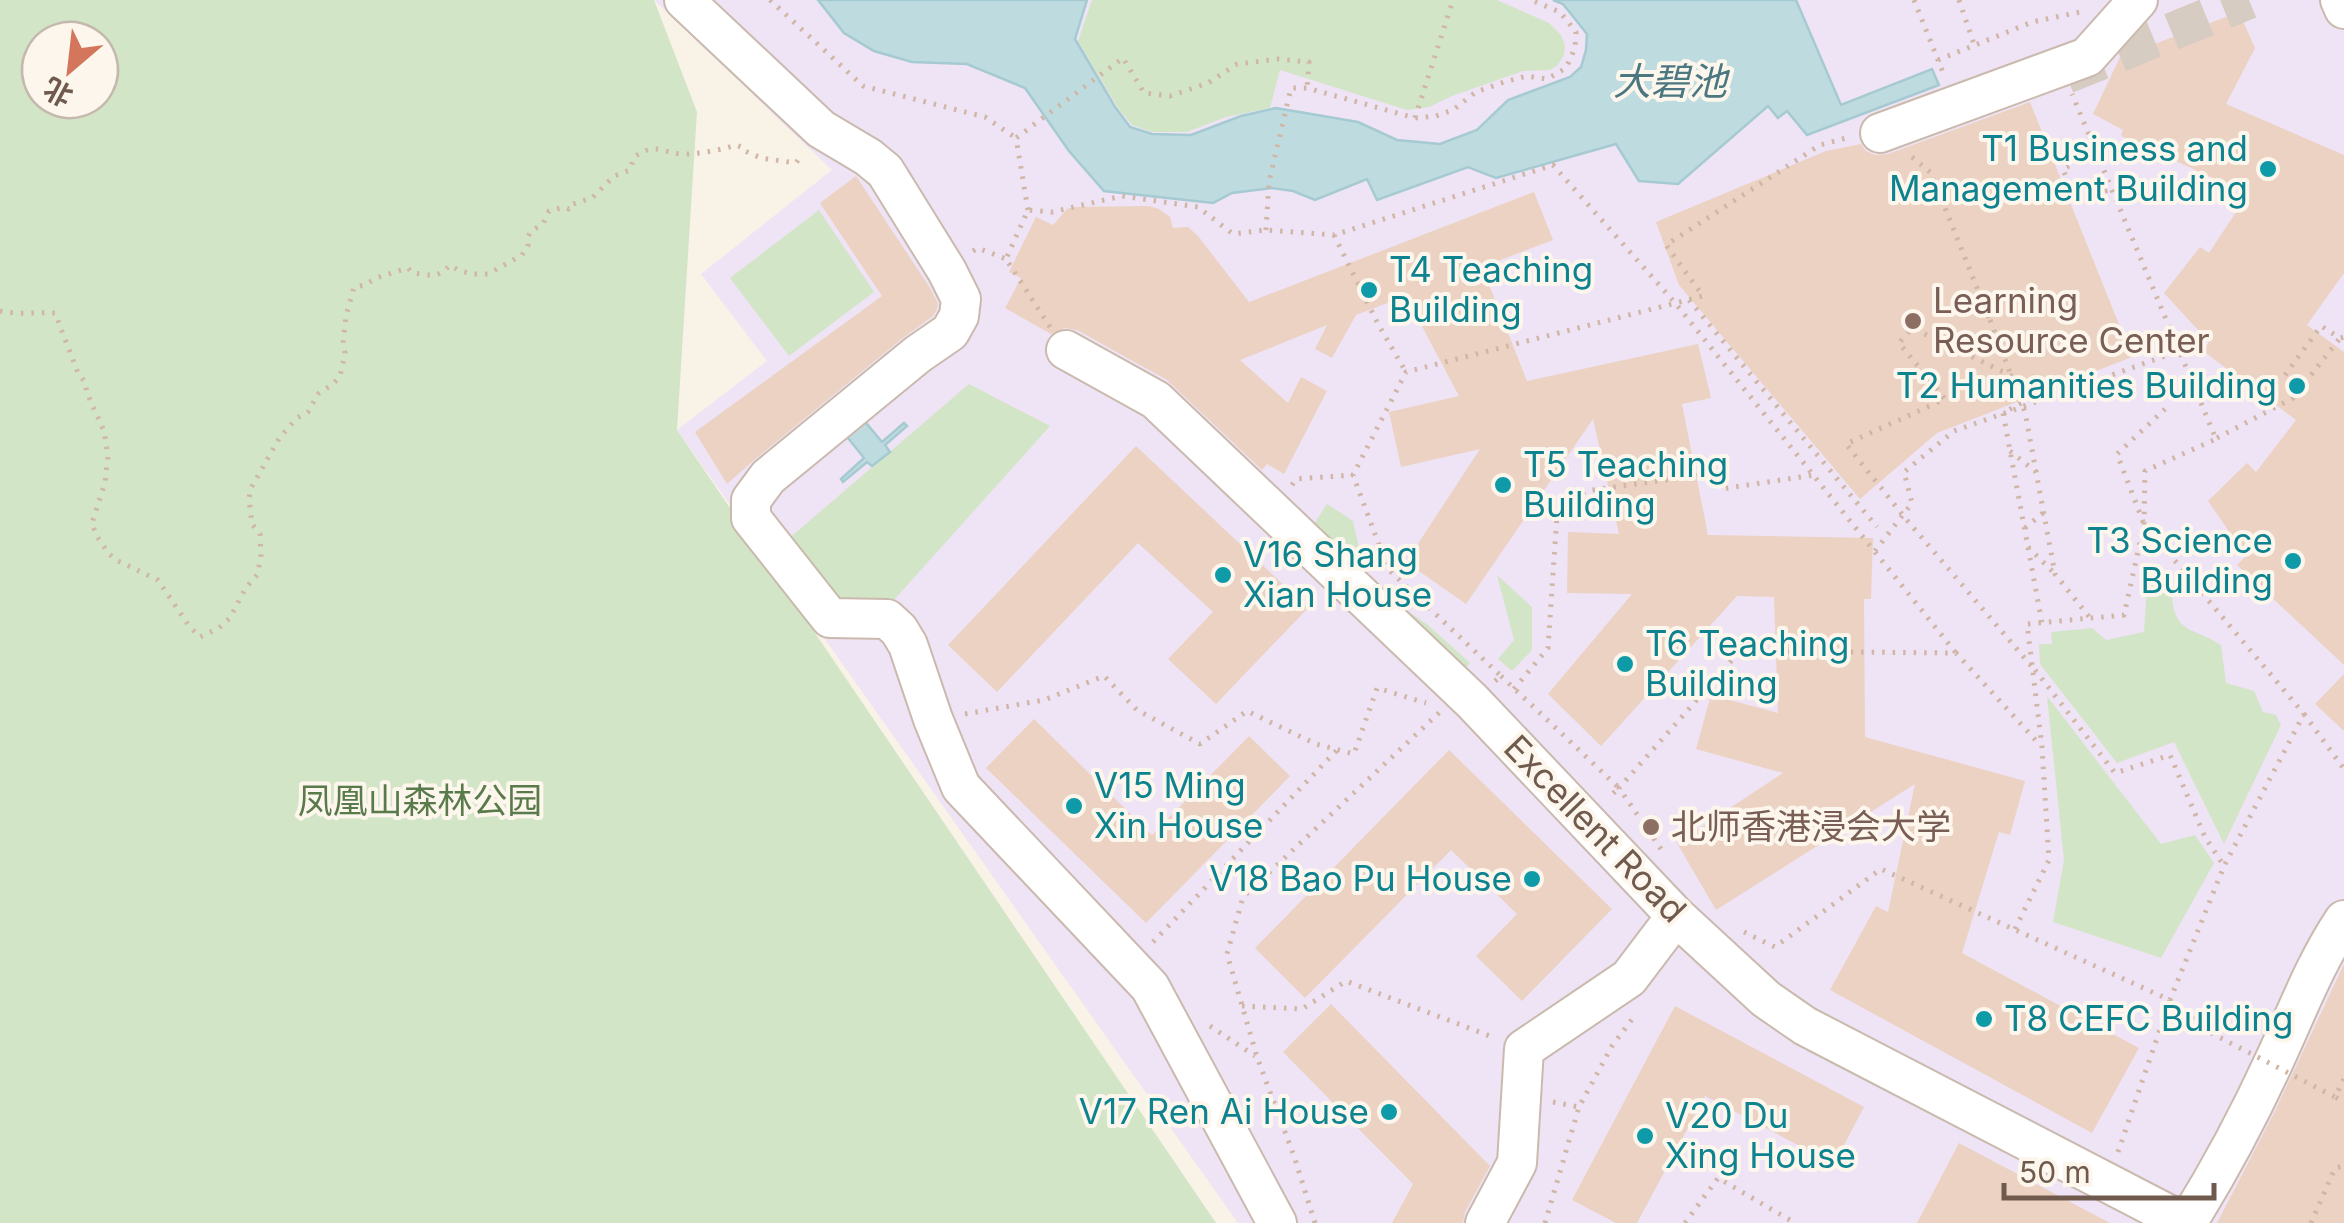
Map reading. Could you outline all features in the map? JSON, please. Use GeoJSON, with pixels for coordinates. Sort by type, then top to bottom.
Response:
{"type":"FeatureCollection","features":[{"type":"Feature","properties":{"kind":"lane"},"geometry":{"type":"LineString","coordinates":[[684,0],[821,129],[885,171],[961,299],[959,316],[950,332],[768,477],[751,500],[751,518],[830,618],[887,619],[899,630],[961,787],[1150,987],[1277,1223]]}},
{"type":"Feature","properties":{"kind":"lane"},"geometry":{"type":"LineString","coordinates":[[1880,133],[2087,57],[2138,0]]}},
{"type":"Feature","properties":{"kind":"lane"},"geometry":{"type":"LineString","coordinates":[[2340,0],[2344,8]]}},
{"type":"Feature","properties":{"kind":"lane","name":"Excellent Road"},"geometry":{"type":"LineString","coordinates":[[1066,350],[1156,400],[1461,702],[1586,819],[1676,916],[1766,999],[1804,1026],[2186,1223]]}},
{"type":"Feature","properties":{"kind":"lane"},"geometry":{"type":"LineString","coordinates":[[1485,1223],[1517,1162],[1524,1049],[1629,978],[1676,916]]}},
{"type":"Feature","properties":{"kind":"lane"},"geometry":{"type":"LineString","coordinates":[[2186,1223],[2252,1108],[2313,976],[2344,920]]}},
{"type":"Feature","properties":{"kind":"path"},"geometry":{"type":"LineString","coordinates":[[770,0],[863,86],[985,117],[1016,138],[1028,210],[1006,260],[1066,350]]}},
{"type":"Feature","properties":{"kind":"path"},"geometry":{"type":"LineString","coordinates":[[1415,118],[1453,0]]}},
{"type":"Feature","properties":{"kind":"path"},"geometry":{"type":"LineString","coordinates":[[1266,230],[1270,182],[1291,88],[1307,88],[1415,118],[1453,110],[1476,92],[1504,82],[1527,76],[1546,79],[1566,68],[1575,48],[1576,32],[1560,12],[1531,0]]}},
{"type":"Feature","properties":{"kind":"path"},"geometry":{"type":"LineString","coordinates":[[1914,0],[1938,60],[2032,22]]}},
{"type":"Feature","properties":{"kind":"path"},"geometry":{"type":"LineString","coordinates":[[1958,0],[1974,44]]}},
{"type":"Feature","properties":{"kind":"path"},"geometry":{"type":"LineString","coordinates":[[1016,138],[1123,58],[1144,93],[1170,96],[1208,83],[1236,64],[1278,59],[1309,62],[1307,88]]}},
{"type":"Feature","properties":{"kind":"path"},"geometry":{"type":"LineString","coordinates":[[2061,68],[2216,439]]}},
{"type":"Feature","properties":{"kind":"path"},"geometry":{"type":"LineString","coordinates":[[0,311],[55,314],[104,431],[108,456],[106,483],[92,522],[96,535],[118,561],[158,580],[189,626],[204,636],[230,618],[256,574],[261,556],[260,534],[252,524],[248,499],[251,488],[280,437],[308,412],[318,394],[340,376],[346,316],[354,287],[408,268],[412,274],[426,277],[442,273],[450,265],[472,274],[488,274],[522,256],[531,231],[544,224],[549,212],[569,209],[592,198],[614,176],[630,170],[634,157],[645,150],[660,147],[684,154],[720,151],[736,145],[761,158],[796,163],[821,129]]}},
{"type":"Feature","properties":{"kind":"path"},"geometry":{"type":"LineString","coordinates":[[1662,851],[1618,788],[1388,569],[1353,475],[1406,372],[1703,296],[1666,245],[1820,145],[1880,133]]}},
{"type":"Feature","properties":{"kind":"path"},"geometry":{"type":"LineString","coordinates":[[1028,210],[1052,212],[1122,196],[1198,207],[1232,234],[1266,230],[1334,235],[1553,165],[1676,304],[1956,653],[2042,747]]}},
{"type":"Feature","properties":{"kind":"path"},"geometry":{"type":"LineString","coordinates":[[2069,166],[2063,169],[2075,202],[2111,188]]}},
{"type":"Feature","properties":{"kind":"path"},"geometry":{"type":"LineString","coordinates":[[1931,173],[2021,402],[2055,574]]}},
{"type":"Feature","properties":{"kind":"path"},"geometry":{"type":"LineString","coordinates":[[1334,235],[1406,372]]}},
{"type":"Feature","properties":{"kind":"path"},"geometry":{"type":"LineString","coordinates":[[1689,300],[1876,527]]}},
{"type":"Feature","properties":{"kind":"path"},"geometry":{"type":"LineString","coordinates":[[2015,930],[2050,860],[2028,624],[2124,615],[2144,524],[2144,471],[2293,398],[2342,337],[2322,326],[2286,375]]}},
{"type":"Feature","properties":{"kind":"path"},"geometry":{"type":"LineString","coordinates":[[2012,376],[1912,328],[1899,343],[1945,398],[1846,444],[2115,773],[2170,755],[2205,837],[2224,866]]}},
{"type":"Feature","properties":{"kind":"path"},"geometry":{"type":"LineString","coordinates":[[1875,551],[1912,504],[1904,472],[1954,432],[2179,351]]}},
{"type":"Feature","properties":{"kind":"path"},"geometry":{"type":"LineString","coordinates":[[2021,402],[2004,413],[2042,623]]}},
{"type":"Feature","properties":{"kind":"path"},"geometry":{"type":"LineString","coordinates":[[2165,409],[2117,454],[2144,524],[2304,714],[2344,769]]}},
{"type":"Feature","properties":{"kind":"path"},"geometry":{"type":"LineString","coordinates":[[2010,451],[2036,472]]}},
{"type":"Feature","properties":{"kind":"path"},"geometry":{"type":"LineString","coordinates":[[1514,688],[1548,648],[1557,515],[1585,491],[1717,474],[1721,489],[1814,475]]}},
{"type":"Feature","properties":{"kind":"path"},"geometry":{"type":"LineString","coordinates":[[1296,479],[1353,475]]}},
{"type":"Feature","properties":{"kind":"path"},"geometry":{"type":"LineString","coordinates":[[2025,528],[2044,513]]}},
{"type":"Feature","properties":{"kind":"path"},"geometry":{"type":"LineString","coordinates":[[2028,547],[2090,618]]}},
{"type":"Feature","properties":{"kind":"path"},"geometry":{"type":"LineString","coordinates":[[1586,819],[1740,651],[1956,653]]}},
{"type":"Feature","properties":{"kind":"path"},"geometry":{"type":"LineString","coordinates":[[933,719],[1044,700],[1104,676],[1136,710],[1200,744],[1247,710],[1316,744],[1354,754],[1377,688],[1426,704],[1461,702]]}},
{"type":"Feature","properties":{"kind":"path"},"geometry":{"type":"LineString","coordinates":[[1315,1223],[1258,1058],[1228,954],[1242,897],[1461,702],[1501,676]]}},
{"type":"Feature","properties":{"kind":"path"},"geometry":{"type":"LineString","coordinates":[[2108,1183],[2170,1000],[2224,866],[2304,714]]}},
{"type":"Feature","properties":{"kind":"path"},"geometry":{"type":"LineString","coordinates":[[1131,965],[1338,750]]}},
{"type":"Feature","properties":{"kind":"path"},"geometry":{"type":"LineString","coordinates":[[1740,930],[1775,947],[1881,869],[2170,1000],[2211,1033],[2344,1102]]}},
{"type":"Feature","properties":{"kind":"path"},"geometry":{"type":"LineString","coordinates":[[1242,1006],[1302,1009],[1346,980],[1524,1049]]}},
{"type":"Feature","properties":{"kind":"path"},"geometry":{"type":"LineString","coordinates":[[1545,1223],[1579,1107],[1612,1046],[1641,1007]]}},
{"type":"Feature","properties":{"kind":"path"},"geometry":{"type":"LineString","coordinates":[[2335,1098],[2344,1078]]}},
{"type":"Feature","properties":{"kind":"path"},"geometry":{"type":"LineString","coordinates":[[2312,1223],[2335,1168],[2344,1166]]}},
{"type":"Feature","properties":{"kind":"path"},"geometry":{"type":"LineString","coordinates":[[1685,1223],[1718,1178],[1795,1223]]}},
{"type":"Feature","properties":{"kind":"shaded area","name":"北师香港浸会大学"},"geometry":{"type":"Polygon","coordinates":[[[654,0],[2344,0],[2344,1223],[1238,1223],[677,430],[767,361],[701,274],[832,170],[654,0]]]}},
{"type":"Feature","properties":{"kind":"green space","name":"凤凰山森林公园"},"geometry":{"type":"Polygon","coordinates":[[[0,0],[654,0],[697,112],[677,430],[1216,1223],[0,1223],[0,0]]]}},
{"type":"Feature","properties":{"kind":"green space"},"geometry":{"type":"Polygon","coordinates":[[[1092,0],[1497,0],[1549,23],[1561,35],[1564,55],[1550,70],[1523,71],[1429,107],[1407,110],[1280,70],[1270,108],[1226,117],[1187,132],[1152,132],[1132,125],[1118,108],[1078,41],[1092,0]]]}},
{"type":"Feature","properties":{"kind":"green space"},"geometry":{"type":"Polygon","coordinates":[[[819,210],[874,292],[789,356],[730,278],[819,210]]]}},
{"type":"Feature","properties":{"kind":"green space"},"geometry":{"type":"Polygon","coordinates":[[[969,384],[1050,426],[885,610],[850,612],[786,541],[969,384]]]}},
{"type":"Feature","properties":{"kind":"green space"},"geometry":{"type":"Polygon","coordinates":[[[1327,504],[1353,521],[1367,583],[1428,625],[1470,663],[1456,680],[1371,596],[1314,524],[1327,504]]]}},
{"type":"Feature","properties":{"kind":"green space"},"geometry":{"type":"Polygon","coordinates":[[[2148,570],[2172,596],[2182,624],[2221,645],[2226,683],[2254,691],[2263,712],[2276,715],[2281,725],[2224,844],[2174,742],[2117,763],[2040,664],[2039,644],[2052,644],[2051,632],[2092,628],[2106,640],[2144,632],[2148,570]]]}},
{"type":"Feature","properties":{"kind":"green space"},"geometry":{"type":"Polygon","coordinates":[[[1497,575],[1532,607],[1532,650],[1512,671],[1498,659],[1514,640],[1497,575]]]}},
{"type":"Feature","properties":{"kind":"green space"},"geometry":{"type":"Polygon","coordinates":[[[2047,696],[2161,844],[2195,835],[2214,863],[2161,958],[2053,922],[2064,860],[2047,696]]]}},
{"type":"Feature","properties":{"kind":"water","name":"大碧池"},"geometry":{"type":"Polygon","coordinates":[[[818,0],[1087,0],[1075,39],[1130,127],[1152,134],[1191,135],[1276,108],[1358,122],[1397,140],[1440,144],[1477,130],[1508,100],[1570,77],[1581,67],[1587,34],[1563,4],[1553,0],[1796,0],[1841,105],[1932,69],[1939,85],[1807,135],[1787,111],[1778,118],[1768,106],[1678,184],[1639,181],[1616,144],[1496,178],[1468,167],[1377,200],[1367,179],[1315,200],[1272,188],[1232,193],[1213,203],[1104,191],[1069,151],[1025,88],[967,64],[912,62],[874,51],[844,33],[818,0]]]}},
{"type":"Feature","properties":{"kind":"water"},"geometry":{"type":"Polygon","coordinates":[[[862,418],[882,442],[904,423],[907,426],[885,445],[890,452],[872,466],[867,462],[843,482],[841,479],[864,458],[844,433],[862,418]]]}},
{"type":"Feature","properties":{"kind":"building"},"geometry":{"type":"Polygon","coordinates":[[[2239,12],[2255,48],[2226,104],[2344,155],[2344,273],[2307,325],[2344,352],[2344,665],[2237,565],[2246,556],[2208,501],[2247,463],[2256,472],[2296,420],[2203,351],[2209,342],[2164,293],[2200,247],[2209,253],[2248,194],[2121,136],[2123,130],[2093,114],[2120,57],[2239,12]]]}},
{"type":"Feature","properties":{"kind":"building","name":"Learning Resource Center"},"geometry":{"type":"Polygon","coordinates":[[[2030,102],[2132,357],[1937,433],[1860,499],[1679,285],[1656,222],[1826,151],[1861,144],[1875,155],[1888,154],[2030,102]]]}},
{"type":"Feature","properties":{"kind":"building"},"geometry":{"type":"Polygon","coordinates":[[[856,176],[930,288],[937,309],[727,484],[695,432],[882,296],[820,203],[856,176]]]}},
{"type":"Feature","properties":{"kind":"building"},"geometry":{"type":"Polygon","coordinates":[[[1534,192],[1553,240],[1482,267],[1527,381],[1698,344],[1711,398],[1682,404],[1708,535],[1873,538],[1871,599],[1864,599],[1865,737],[2025,781],[2010,835],[1999,832],[1962,953],[2139,1048],[2092,1133],[1830,990],[1876,906],[1888,912],[1915,784],[1716,910],[1677,843],[1783,773],[1696,749],[1711,695],[1778,713],[1774,597],[1737,596],[1601,746],[1548,694],[1632,594],[1567,593],[1568,532],[1619,534],[1593,419],[1466,604],[1406,562],[1480,449],[1401,467],[1389,412],[1459,396],[1406,296],[1356,315],[1332,358],[1315,349],[1327,325],[1240,360],[1288,403],[1301,377],[1327,391],[1284,474],[1267,464],[1262,470],[1167,380],[1077,330],[1065,328],[1051,334],[1005,308],[1021,278],[1009,272],[1036,217],[1053,225],[1067,209],[1074,207],[1159,209],[1170,217],[1173,228],[1188,227],[1198,236],[1249,302],[1534,192]]]}},
{"type":"Feature","properties":{"kind":"building","name":"V16 Shang Xian House"},"geometry":{"type":"Polygon","coordinates":[[[1136,446],[1308,608],[1216,704],[1168,659],[1213,612],[1138,543],[997,692],[948,645],[1136,446]]]}},
{"type":"Feature","properties":{"kind":"building","name":"T3 Science Building"},"geometry":{"type":"Polygon","coordinates":[[[2344,674],[2344,731],[2315,704],[2344,674]]]}},
{"type":"Feature","properties":{"kind":"building","name":"V15 Ming Xin House"},"geometry":{"type":"Polygon","coordinates":[[[1034,719],[1152,835],[1249,736],[1290,776],[1146,923],[986,768],[1034,719]]]}},
{"type":"Feature","properties":{"kind":"building","name":"V18 Bao Pu House"},"geometry":{"type":"Polygon","coordinates":[[[1449,750],[1612,909],[1522,1001],[1476,956],[1517,914],[1451,850],[1305,998],[1255,948],[1449,750]]]}},
{"type":"Feature","properties":{"kind":"building"},"geometry":{"type":"Polygon","coordinates":[[[2344,964],[2344,1223],[2217,1223],[2275,1111],[2344,964]]]}},
{"type":"Feature","properties":{"kind":"building","name":"V17 Ren Ai House"},"geometry":{"type":"Polygon","coordinates":[[[1331,1004],[1490,1166],[1463,1223],[1392,1223],[1413,1184],[1283,1052],[1331,1004]]]}},
{"type":"Feature","properties":{"kind":"building","name":"V20 Du Xing House"},"geometry":{"type":"Polygon","coordinates":[[[1675,1006],[1864,1107],[1834,1164],[1705,1096],[1637,1223],[1616,1223],[1572,1200],[1675,1006]]]}},
{"type":"Feature","properties":{"kind":"building"},"geometry":{"type":"Polygon","coordinates":[[[1959,1143],[2110,1223],[1917,1223],[1959,1143]]]}},
{"type":"Feature","properties":{"kind":"tunnel"},"geometry":{"type":"LineString","coordinates":[[2066,75],[2249,0]]}},
{"type":"Feature","properties":{"kind":"place","name":"T1 Business and Management Building"},"geometry":{"type":"Point","coordinates":[2268,169]}},
{"type":"Feature","properties":{"kind":"place","name":"T4 Teaching Building"},"geometry":{"type":"Point","coordinates":[1369,290]}},
{"type":"Feature","properties":{"kind":"place","name":"Learning Resource Center"},"geometry":{"type":"Point","coordinates":[1913,321]}},
{"type":"Feature","properties":{"kind":"place","name":"T2 Humanities Building"},"geometry":{"type":"Point","coordinates":[2297,386]}},
{"type":"Feature","properties":{"kind":"place","name":"T5 Teaching Building"},"geometry":{"type":"Point","coordinates":[1503,485]}},
{"type":"Feature","properties":{"kind":"place","name":"T3 Science Building"},"geometry":{"type":"Point","coordinates":[2293,561]}},
{"type":"Feature","properties":{"kind":"place","name":"V16 Shang Xian House"},"geometry":{"type":"Point","coordinates":[1223,575]}},
{"type":"Feature","properties":{"kind":"place","name":"T6 Teaching Building"},"geometry":{"type":"Point","coordinates":[1625,664]}},
{"type":"Feature","properties":{"kind":"place","name":"V15 Ming Xin House"},"geometry":{"type":"Point","coordinates":[1074,806]}},
{"type":"Feature","properties":{"kind":"place","name":"北师香港浸会大学"},"geometry":{"type":"Point","coordinates":[1651,827]}},
{"type":"Feature","properties":{"kind":"place","name":"V18 Bao Pu House"},"geometry":{"type":"Point","coordinates":[1532,879]}},
{"type":"Feature","properties":{"kind":"place","name":"T8 CEFC Building"},"geometry":{"type":"Point","coordinates":[1984,1019]}},
{"type":"Feature","properties":{"kind":"place","name":"V17 Ren Ai House"},"geometry":{"type":"Point","coordinates":[1389,1112]}},
{"type":"Feature","properties":{"kind":"place","name":"V20 Du Xing House"},"geometry":{"type":"Point","coordinates":[1645,1136]}}]}
